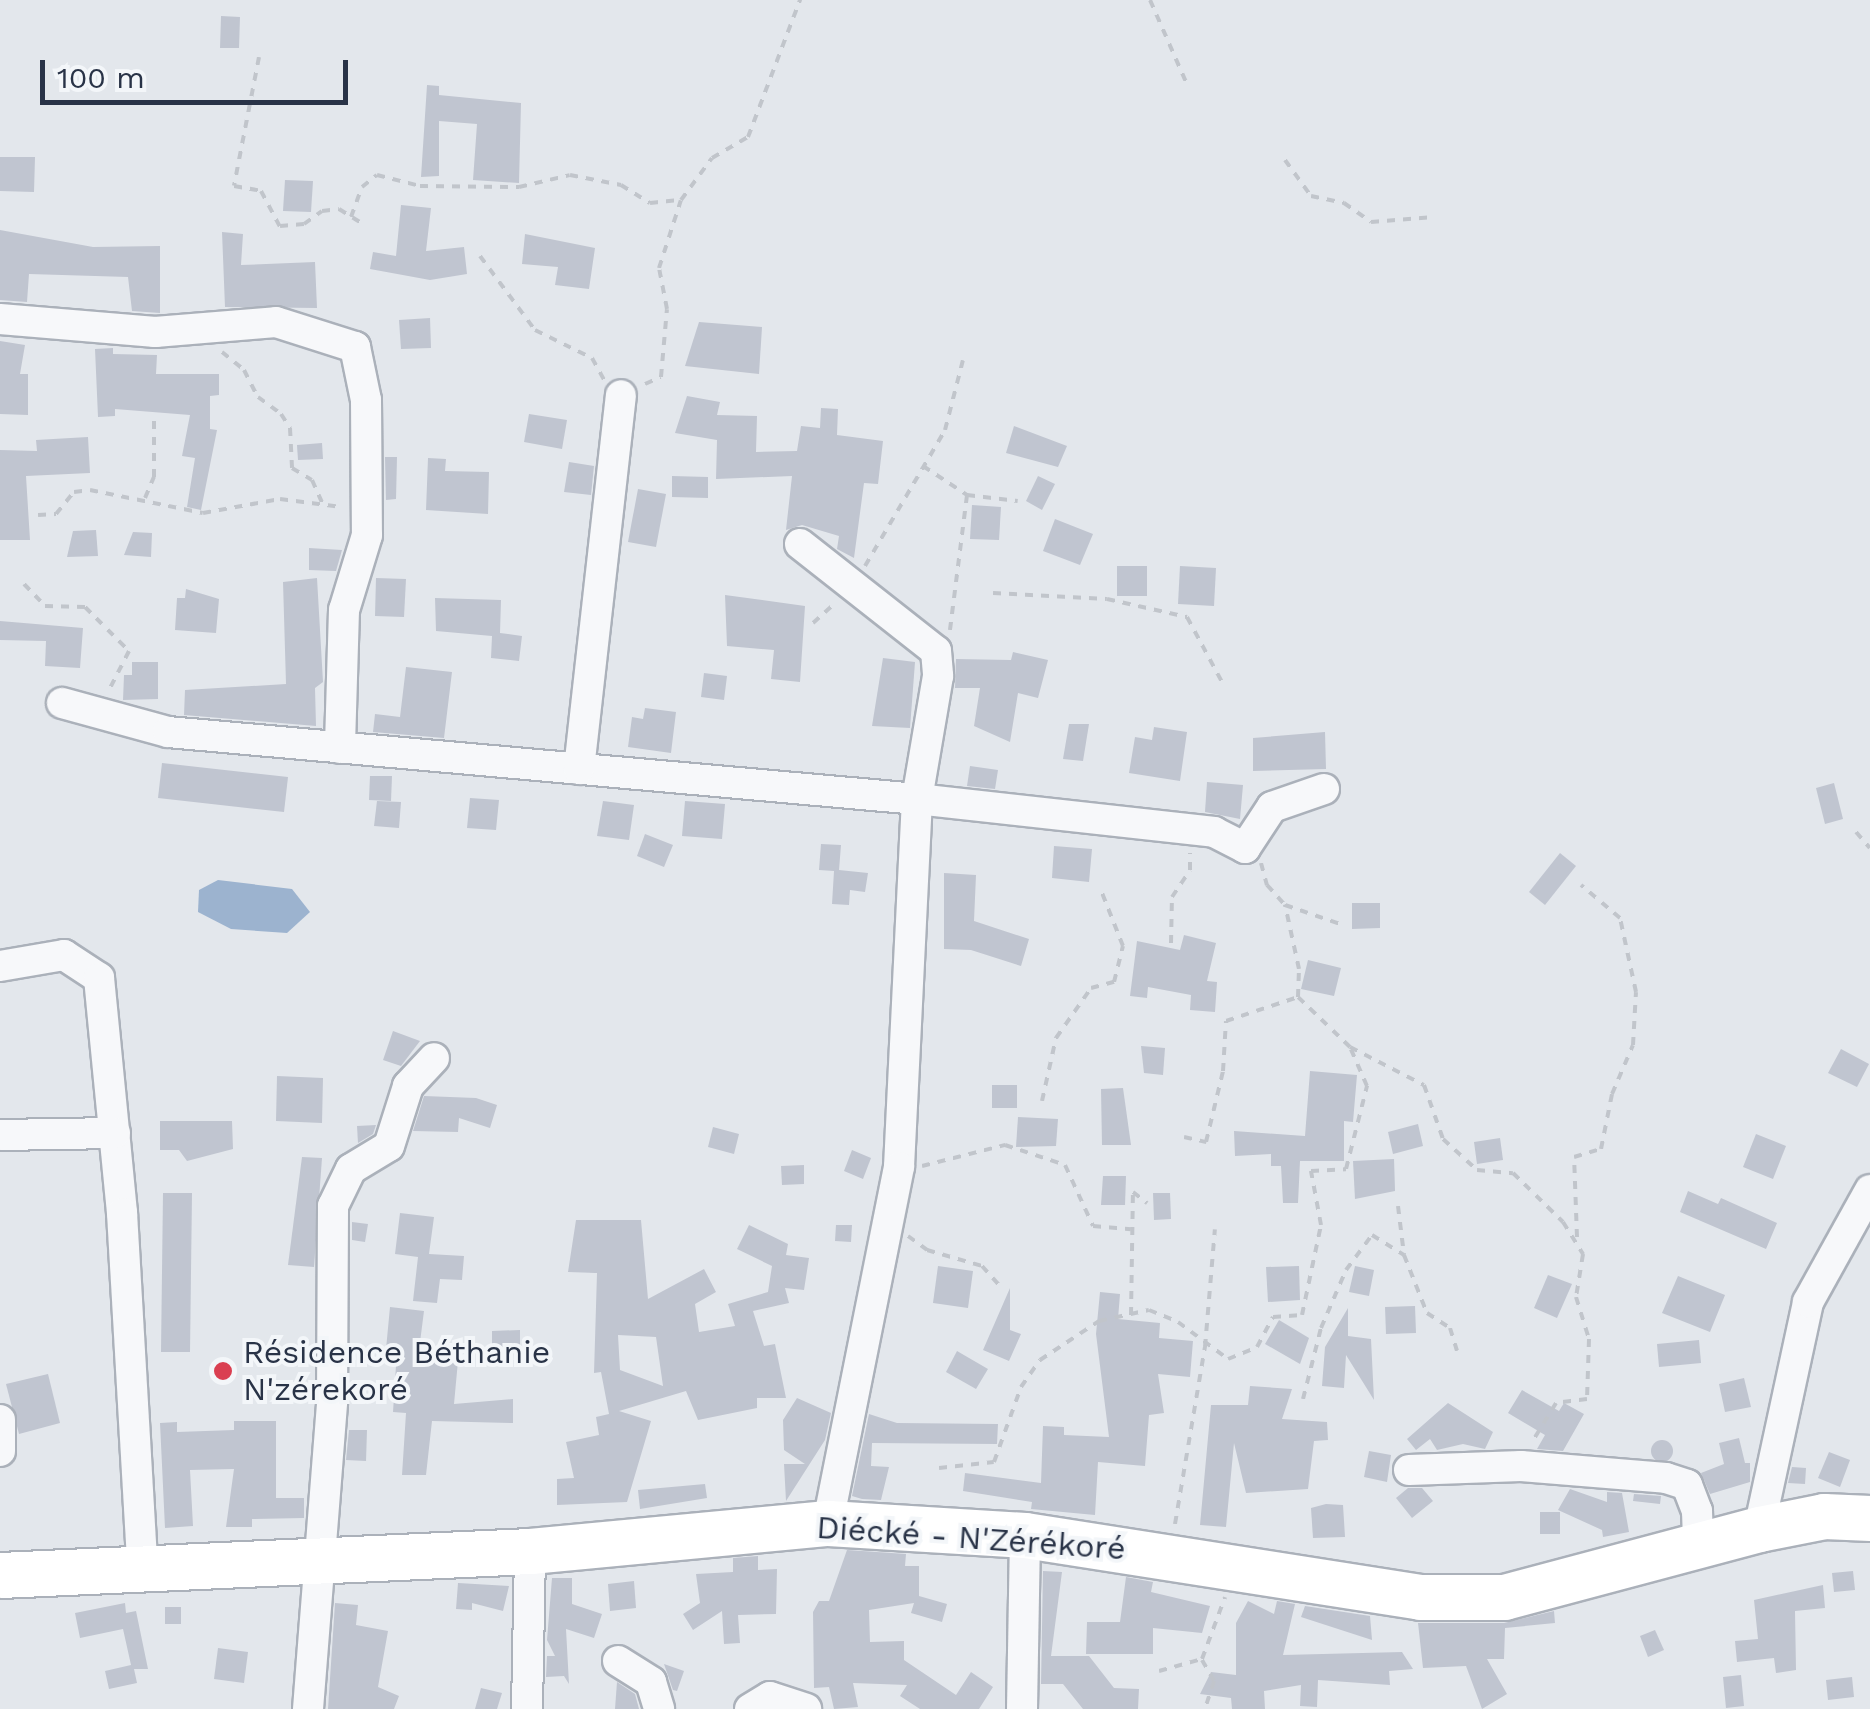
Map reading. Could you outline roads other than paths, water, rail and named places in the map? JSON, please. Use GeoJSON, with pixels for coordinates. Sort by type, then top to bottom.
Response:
{"type":"FeatureCollection","features":[{"type":"Feature","properties":{"kind":"highway","name":"Diécké - N'Zérékoré"},"geometry":{"type":"LineString","coordinates":[[0,1575],[142,1565],[320,1563],[530,1551],[828,1523],[1025,1535],[1234,1564],[1400,1595],[1504,1596],[1759,1529],[1824,1516],[1870,1518]]}},
{"type":"Feature","properties":{"kind":"street"},"geometry":{"type":"LineString","coordinates":[[0,319],[155,332],[196,324],[276,322],[355,347],[366,400],[367,535],[344,610],[340,748]]}},
{"type":"Feature","properties":{"kind":"street"},"geometry":{"type":"LineString","coordinates":[[580,769],[621,394]]}},
{"type":"Feature","properties":{"kind":"street"},"geometry":{"type":"LineString","coordinates":[[800,544],[936,651],[938,676],[917,799],[900,1158],[828,1523]]}},
{"type":"Feature","properties":{"kind":"street"},"geometry":{"type":"LineString","coordinates":[[62,703],[168,732],[917,799],[1214,832],[1245,848],[1272,807],[1324,788]]}},
{"type":"Feature","properties":{"kind":"street"},"geometry":{"type":"LineString","coordinates":[[0,966],[64,955],[98,978],[115,1134],[142,1565]]}},
{"type":"Feature","properties":{"kind":"street"},"geometry":{"type":"LineString","coordinates":[[308,1709],[332,1400],[333,1206],[351,1169],[389,1146],[408,1086],[434,1058]]}},
{"type":"Feature","properties":{"kind":"street"},"geometry":{"type":"LineString","coordinates":[[0,1135],[115,1134]]}},
{"type":"Feature","properties":{"kind":"street"},"geometry":{"type":"LineString","coordinates":[[1759,1529],[1808,1302],[1870,1190]]}},
{"type":"Feature","properties":{"kind":"street"},"geometry":{"type":"LineString","coordinates":[[0,1420],[0,1451]]}},
{"type":"Feature","properties":{"kind":"street"},"geometry":{"type":"LineString","coordinates":[[1408,1470],[1521,1466],[1636,1471],[1687,1485],[1697,1511],[1698,1544]]}},
{"type":"Feature","properties":{"kind":"street"},"geometry":{"type":"LineString","coordinates":[[1022,1709],[1025,1535]]}},
{"type":"Feature","properties":{"kind":"street"},"geometry":{"type":"LineString","coordinates":[[528,1709],[530,1551]]}},
{"type":"Feature","properties":{"kind":"street"},"geometry":{"type":"LineString","coordinates":[[618,1661],[651,1682],[659,1709]]}},
{"type":"Feature","properties":{"kind":"street"},"geometry":{"type":"LineString","coordinates":[[750,1709],[770,1697],[806,1709]]}},
{"type":"Feature","properties":{"kind":"water"},"geometry":{"type":"Polygon","coordinates":[[[218,880],[292,889],[310,912],[287,933],[231,929],[198,912],[199,890],[218,880]]]}},
{"type":"Feature","properties":{"kind":"place","name":"Résidence Béthanie N'zérekoré"},"geometry":{"type":"Point","coordinates":[223,1371]}}]}
